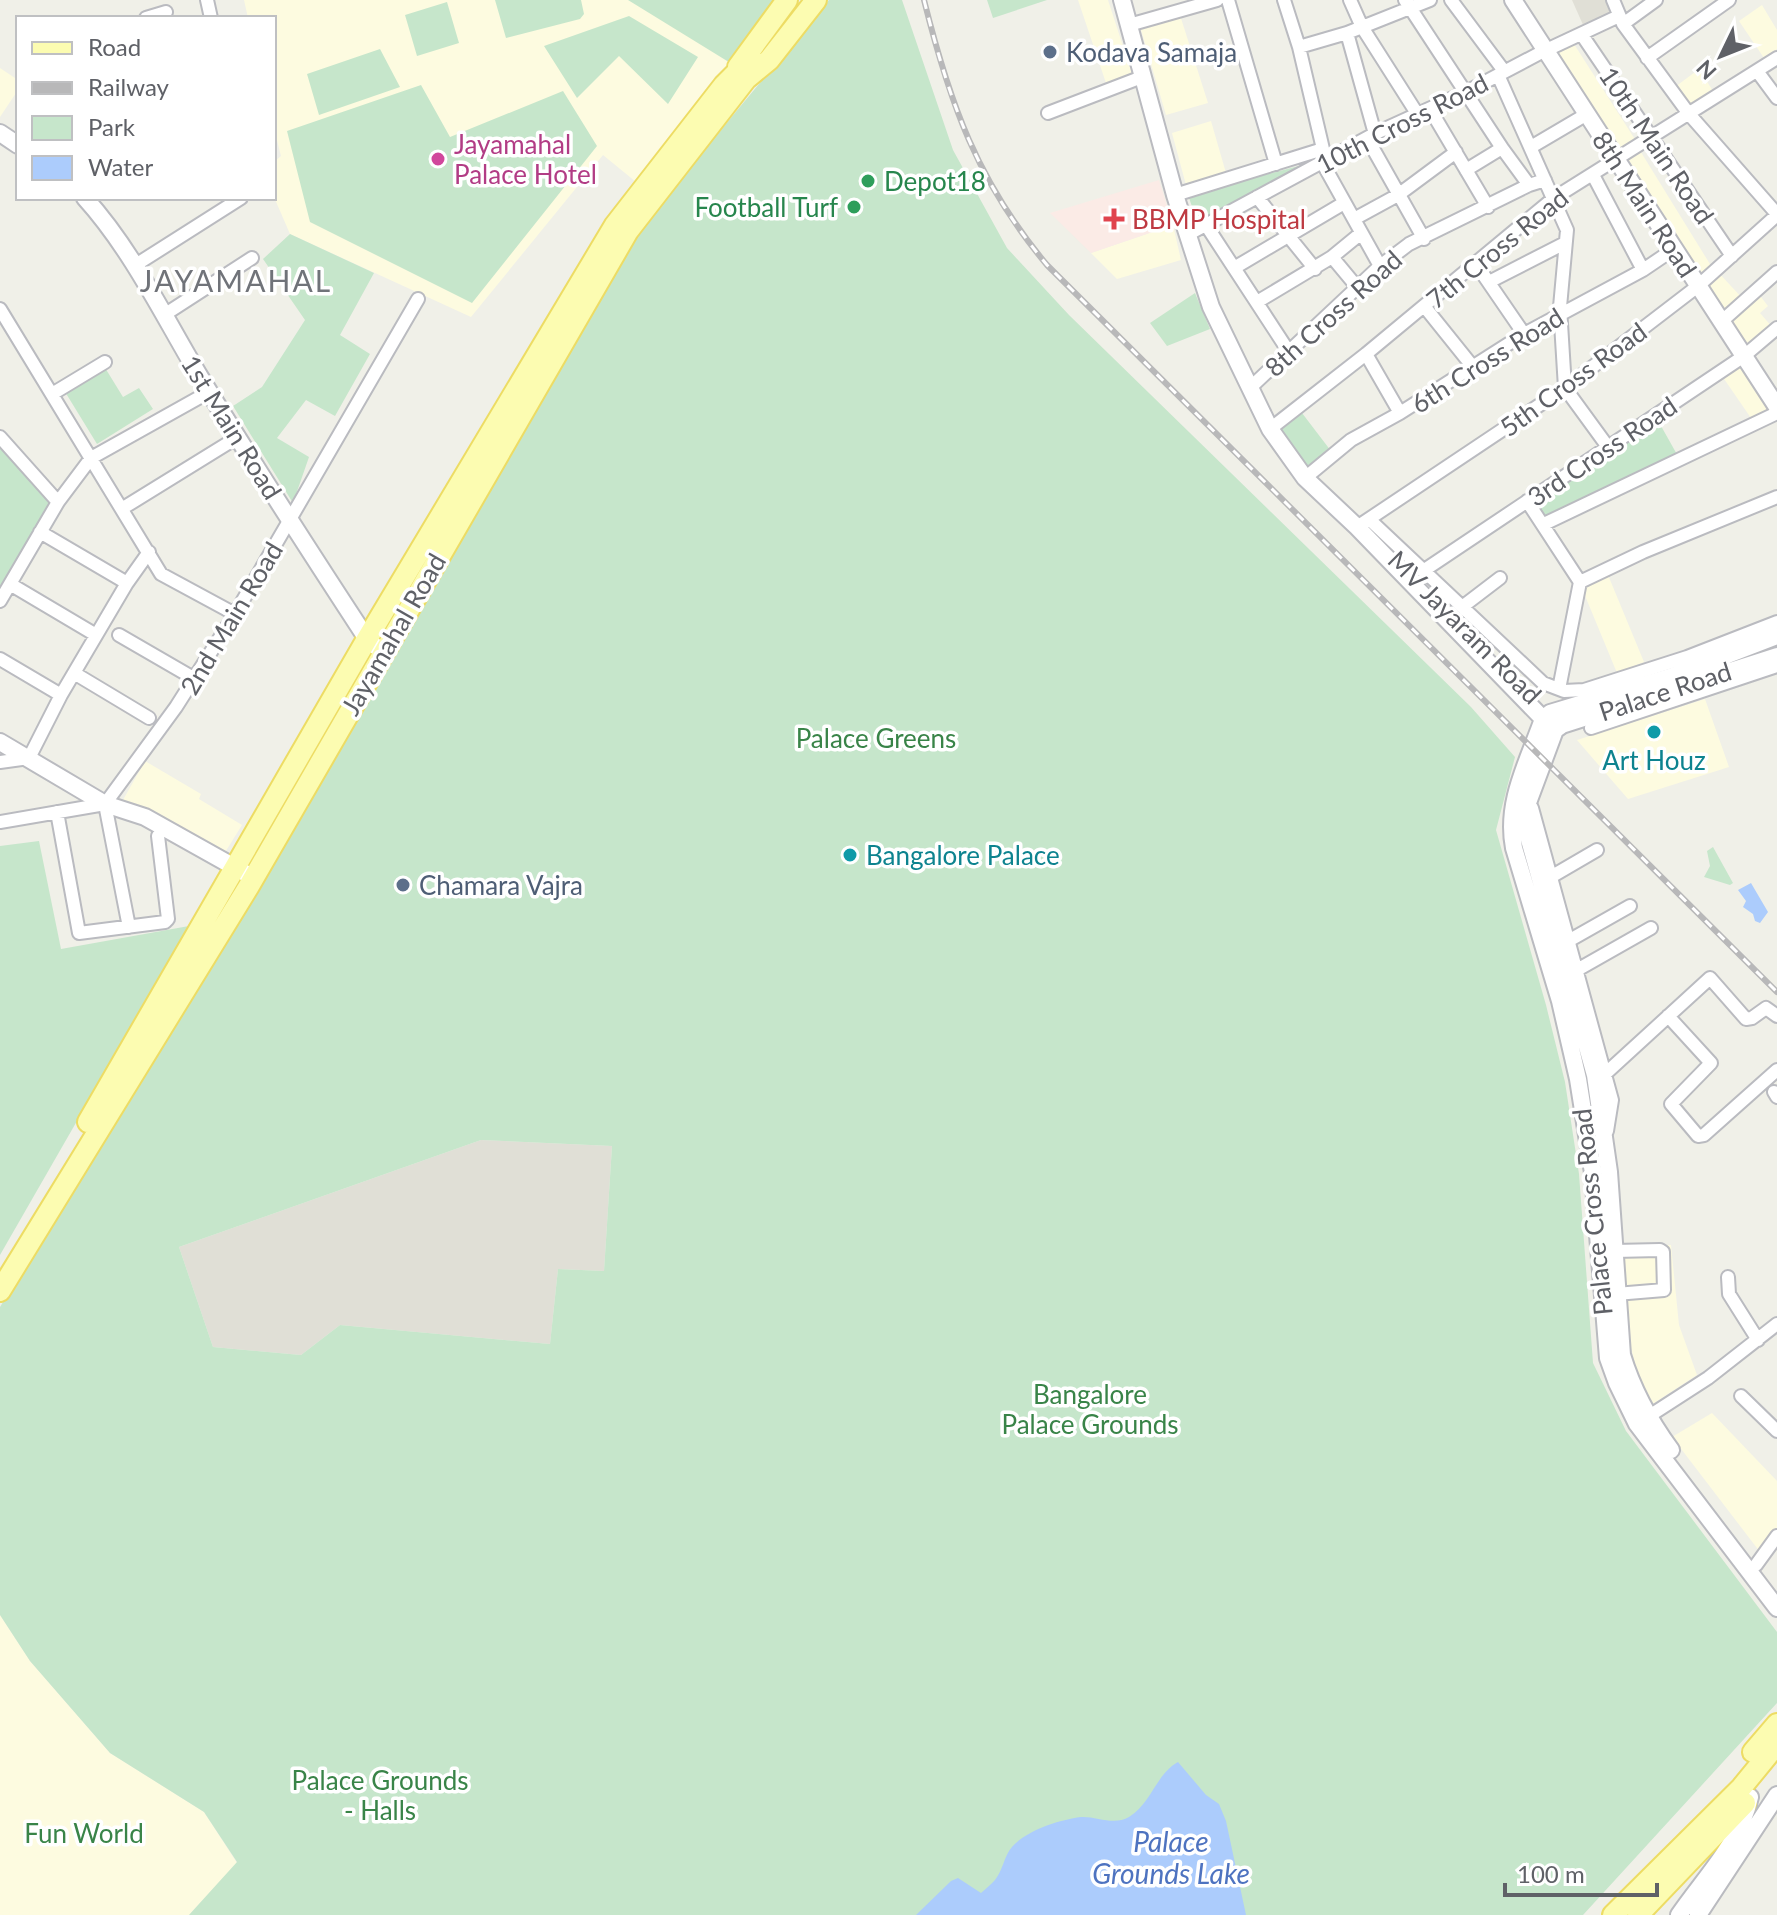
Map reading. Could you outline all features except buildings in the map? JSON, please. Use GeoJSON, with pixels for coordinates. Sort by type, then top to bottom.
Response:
{"type":"FeatureCollection","features":[{"type":"Feature","properties":{"kind":"main road"},"geometry":{"type":"LineString","coordinates":[[736,70],[787,0]]}},
{"type":"Feature","properties":{"kind":"main road","name":"Jayamahal Road"},"geometry":{"type":"LineString","coordinates":[[0,1291],[615,225],[736,70],[761,50],[800,0]]}},
{"type":"Feature","properties":{"kind":"main road","name":"Jayamahal Road"},"geometry":{"type":"LineString","coordinates":[[374,646],[628,231],[746,79],[769,60],[816,0]]}},
{"type":"Feature","properties":{"kind":"main road","name":"Jayamahal Road"},"geometry":{"type":"LineString","coordinates":[[0,1275],[242,876]]}},
{"type":"Feature","properties":{"kind":"main road"},"geometry":{"type":"LineString","coordinates":[[1757,1799],[1727,1784],[1777,1724]]}},
{"type":"Feature","properties":{"kind":"main road"},"geometry":{"type":"LineString","coordinates":[[1613,1915],[1757,1799],[1777,1744]]}},
{"type":"Feature","properties":{"kind":"main road"},"geometry":{"type":"LineString","coordinates":[[1638,1915],[1757,1799],[1777,1762]]}},
{"type":"Feature","properties":{"kind":"street","name":"MV Jayaram Road"},"geometry":{"type":"LineString","coordinates":[[1122,0],[1175,195],[1211,307],[1270,429],[1305,478],[1364,527],[1552,722]]}},
{"type":"Feature","properties":{"kind":"street"},"geometry":{"type":"LineString","coordinates":[[1129,25],[1217,0]]}},
{"type":"Feature","properties":{"kind":"street"},"geometry":{"type":"LineString","coordinates":[[1228,0],[1276,164]]}},
{"type":"Feature","properties":{"kind":"street"},"geometry":{"type":"LineString","coordinates":[[1284,0],[1299,47],[1324,157],[1344,203],[1380,266]]}},
{"type":"Feature","properties":{"kind":"street"},"geometry":{"type":"LineString","coordinates":[[1350,0],[1362,27],[1456,152],[1488,207]]}},
{"type":"Feature","properties":{"kind":"street"},"geometry":{"type":"LineString","coordinates":[[1299,47],[1347,33],[1408,5],[1430,0]]}},
{"type":"Feature","properties":{"kind":"street"},"geometry":{"type":"LineString","coordinates":[[1451,0],[1501,73],[1567,230],[1560,313],[1565,388],[1608,447]]}},
{"type":"Feature","properties":{"kind":"street","name":"8th Main Road"},"geometry":{"type":"LineString","coordinates":[[1513,0],[1775,402]]}},
{"type":"Feature","properties":{"kind":"street"},"geometry":{"type":"LineString","coordinates":[[1613,0],[1621,20],[1689,114],[1777,214]]}},
{"type":"Feature","properties":{"kind":"street","name":"10th Cross Road"},"geometry":{"type":"LineString","coordinates":[[1187,235],[1324,157],[1466,92],[1545,50],[1621,20],[1656,0]]}},
{"type":"Feature","properties":{"kind":"street"},"geometry":{"type":"LineString","coordinates":[[1647,58],[1729,0]]}},
{"type":"Feature","properties":{"kind":"street"},"geometry":{"type":"LineString","coordinates":[[1408,5],[1529,185]]}},
{"type":"Feature","properties":{"kind":"street"},"geometry":{"type":"LineString","coordinates":[[153,16],[166,12]]}},
{"type":"Feature","properties":{"kind":"street"},"geometry":{"type":"LineString","coordinates":[[1347,33],[1371,136],[1398,195],[1424,239]]}},
{"type":"Feature","properties":{"kind":"street","name":"10th Main Road"},"geometry":{"type":"LineString","coordinates":[[1582,35],[1732,256]]}},
{"type":"Feature","properties":{"kind":"street","name":"7th Cross Road"},"geometry":{"type":"LineString","coordinates":[[1270,429],[1554,198],[1777,58]]}},
{"type":"Feature","properties":{"kind":"street"},"geometry":{"type":"LineString","coordinates":[[1757,71],[1777,98]]}},
{"type":"Feature","properties":{"kind":"street"},"geometry":{"type":"LineString","coordinates":[[1048,113],[1142,77]]}},
{"type":"Feature","properties":{"kind":"street"},"geometry":{"type":"LineString","coordinates":[[1531,147],[1587,114]]}},
{"type":"Feature","properties":{"kind":"street"},"geometry":{"type":"LineString","coordinates":[[1466,170],[1502,148]]}},
{"type":"Feature","properties":{"kind":"street"},"geometry":{"type":"LineString","coordinates":[[1354,219],[1398,195],[1456,152]]}},
{"type":"Feature","properties":{"kind":"street"},"geometry":{"type":"LineString","coordinates":[[1175,195],[1276,164],[1324,157]]}},
{"type":"Feature","properties":{"kind":"street"},"geometry":{"type":"LineString","coordinates":[[1593,175],[1643,270]]}},
{"type":"Feature","properties":{"kind":"street","name":"8th Cross Road"},"geometry":{"type":"LineString","coordinates":[[1251,387],[1380,266],[1409,244],[1545,180]]}},
{"type":"Feature","properties":{"kind":"street"},"geometry":{"type":"LineString","coordinates":[[1257,197],[1315,269]]}},
{"type":"Feature","properties":{"kind":"street","name":"1st Main Road"},"geometry":{"type":"LineString","coordinates":[[87,200],[134,266],[209,392],[374,646]]}},
{"type":"Feature","properties":{"kind":"street"},"geometry":{"type":"LineString","coordinates":[[134,266],[238,200]]}},
{"type":"Feature","properties":{"kind":"street"},"geometry":{"type":"LineString","coordinates":[[1234,268],[1344,203]]}},
{"type":"Feature","properties":{"kind":"street","name":"5th Cross Road"},"geometry":{"type":"LineString","coordinates":[[1364,527],[1565,388],[1698,286],[1777,214]]}},
{"type":"Feature","properties":{"kind":"street"},"geometry":{"type":"LineString","coordinates":[[1206,225],[1289,352]]}},
{"type":"Feature","properties":{"kind":"street"},"geometry":{"type":"LineString","coordinates":[[1257,302],[1315,269],[1360,234]]}},
{"type":"Feature","properties":{"kind":"street"},"geometry":{"type":"LineString","coordinates":[[1489,282],[1565,243]]}},
{"type":"Feature","properties":{"kind":"street","name":"6th Cross Road"},"geometry":{"type":"LineString","coordinates":[[1305,478],[1351,440],[1400,413],[1524,334],[1643,270],[1674,249]]}},
{"type":"Feature","properties":{"kind":"street"},"geometry":{"type":"LineString","coordinates":[[1332,257],[1357,287]]}},
{"type":"Feature","properties":{"kind":"street"},"geometry":{"type":"LineString","coordinates":[[164,315],[252,258]]}},
{"type":"Feature","properties":{"kind":"street"},"geometry":{"type":"LineString","coordinates":[[1476,264],[1524,334]]}},
{"type":"Feature","properties":{"kind":"street"},"geometry":{"type":"LineString","coordinates":[[1722,321],[1777,272]]}},
{"type":"Feature","properties":{"kind":"street","name":"2nd Main Road"},"geometry":{"type":"LineString","coordinates":[[105,804],[195,679],[418,299]]}},
{"type":"Feature","properties":{"kind":"street"},"geometry":{"type":"LineString","coordinates":[[1424,306],[1473,367]]}},
{"type":"Feature","properties":{"kind":"street"},"geometry":{"type":"LineString","coordinates":[[0,309],[161,574],[235,614]]}},
{"type":"Feature","properties":{"kind":"street","name":"3rd Cross Road"},"geometry":{"type":"LineString","coordinates":[[1423,571],[1744,356],[1777,328]]}},
{"type":"Feature","properties":{"kind":"street"},"geometry":{"type":"LineString","coordinates":[[1366,354],[1400,413]]}},
{"type":"Feature","properties":{"kind":"street"},"geometry":{"type":"LineString","coordinates":[[52,394],[105,362]]}},
{"type":"Feature","properties":{"kind":"street"},"geometry":{"type":"LineString","coordinates":[[0,601],[58,502],[91,458],[209,392]]}},
{"type":"Feature","properties":{"kind":"street"},"geometry":{"type":"LineString","coordinates":[[1544,524],[1775,402]]}},
{"type":"Feature","properties":{"kind":"street"},"geometry":{"type":"LineString","coordinates":[[0,437],[58,502]]}},
{"type":"Feature","properties":{"kind":"street"},"geometry":{"type":"LineString","coordinates":[[123,508],[238,437]]}},
{"type":"Feature","properties":{"kind":"street"},"geometry":{"type":"LineString","coordinates":[[1580,582],[1643,552],[1777,497]]}},
{"type":"Feature","properties":{"kind":"street"},"geometry":{"type":"LineString","coordinates":[[1527,501],[1580,582],[1559,689]]}},
{"type":"Feature","properties":{"kind":"street"},"geometry":{"type":"LineString","coordinates":[[1364,527],[1423,571],[1543,683],[1559,689],[1584,690],[1687,657],[1777,622]]}},
{"type":"Feature","properties":{"kind":"street"},"geometry":{"type":"LineString","coordinates":[[40,532],[127,583]]}},
{"type":"Feature","properties":{"kind":"street"},"geometry":{"type":"LineString","coordinates":[[29,758],[61,695],[127,583],[149,552]]}},
{"type":"Feature","properties":{"kind":"street"},"geometry":{"type":"LineString","coordinates":[[1462,607],[1500,578]]}},
{"type":"Feature","properties":{"kind":"street"},"geometry":{"type":"LineString","coordinates":[[10,584],[96,635]]}},
{"type":"Feature","properties":{"kind":"street"},"geometry":{"type":"LineString","coordinates":[[119,635],[195,679]]}},
{"type":"Feature","properties":{"kind":"street","name":"Palace Road"},"geometry":{"type":"LineString","coordinates":[[1552,722],[1777,636]]}},
{"type":"Feature","properties":{"kind":"street","name":"Palace Road"},"geometry":{"type":"LineString","coordinates":[[1552,722],[1777,656]]}},
{"type":"Feature","properties":{"kind":"street"},"geometry":{"type":"LineString","coordinates":[[0,659],[61,695]]}},
{"type":"Feature","properties":{"kind":"street"},"geometry":{"type":"LineString","coordinates":[[1591,728],[1777,666]]}},
{"type":"Feature","properties":{"kind":"street"},"geometry":{"type":"LineString","coordinates":[[74,673],[149,718]]}},
{"type":"Feature","properties":{"kind":"street"},"geometry":{"type":"LineString","coordinates":[[1532,780],[1552,722]]}},
{"type":"Feature","properties":{"kind":"street"},"geometry":{"type":"LineString","coordinates":[[0,742],[105,804],[145,817],[242,876]]}},
{"type":"Feature","properties":{"kind":"street"},"geometry":{"type":"LineString","coordinates":[[0,762],[29,758]]}},
{"type":"Feature","properties":{"kind":"street","name":"Palace Cross Road"},"geometry":{"type":"LineString","coordinates":[[1532,780],[1526,808],[1526,835],[1595,1075],[1605,1142],[1601,1172],[1608,1358],[1617,1383],[1642,1421],[1777,1608]]}},
{"type":"Feature","properties":{"kind":"street","name":"Palace Cross Road"},"geometry":{"type":"LineString","coordinates":[[1532,780],[1512,805],[1510,826],[1560,1001],[1601,1172],[1614,1251],[1622,1355],[1642,1421],[1777,1593]]}},
{"type":"Feature","properties":{"kind":"street"},"geometry":{"type":"LineString","coordinates":[[0,822],[105,804]]}},
{"type":"Feature","properties":{"kind":"street"},"geometry":{"type":"LineString","coordinates":[[105,804],[129,927]]}},
{"type":"Feature","properties":{"kind":"street"},"geometry":{"type":"LineString","coordinates":[[1532,808],[1612,1100],[1605,1142]]}},
{"type":"Feature","properties":{"kind":"street"},"geometry":{"type":"LineString","coordinates":[[57,812],[79,933],[165,922],[169,915],[158,836]]}},
{"type":"Feature","properties":{"kind":"street"},"geometry":{"type":"LineString","coordinates":[[126,813],[158,836],[242,876]]}},
{"type":"Feature","properties":{"kind":"street"},"geometry":{"type":"LineString","coordinates":[[1549,878],[1597,850]]}},
{"type":"Feature","properties":{"kind":"street"},"geometry":{"type":"LineString","coordinates":[[1570,940],[1630,906]]}},
{"type":"Feature","properties":{"kind":"street"},"geometry":{"type":"LineString","coordinates":[[1577,970],[1651,928]]}},
{"type":"Feature","properties":{"kind":"street"},"geometry":{"type":"LineString","coordinates":[[1605,1074],[1710,978],[1746,1019],[1766,1008],[1777,1016]]}},
{"type":"Feature","properties":{"kind":"street"},"geometry":{"type":"LineString","coordinates":[[1668,1016],[1711,1063],[1671,1104],[1698,1136],[1704,1135],[1777,1070]]}},
{"type":"Feature","properties":{"kind":"street"},"geometry":{"type":"LineString","coordinates":[[1614,1251],[1663,1252],[1664,1290],[1616,1294]]}},
{"type":"Feature","properties":{"kind":"street"},"geometry":{"type":"LineString","coordinates":[[1728,1277],[1729,1294],[1758,1340]]}},
{"type":"Feature","properties":{"kind":"street"},"geometry":{"type":"LineString","coordinates":[[1642,1421],[1775,1330]]}},
{"type":"Feature","properties":{"kind":"street"},"geometry":{"type":"LineString","coordinates":[[1741,1396],[1777,1431]]}},
{"type":"Feature","properties":{"kind":"street"},"geometry":{"type":"LineString","coordinates":[[1756,1565],[1777,1536]]}},
{"type":"Feature","properties":{"kind":"street"},"geometry":{"type":"LineString","coordinates":[[1679,1915],[1737,1836],[1757,1799]]}},
{"type":"Feature","properties":{"kind":"street"},"geometry":{"type":"LineString","coordinates":[[1698,1915],[1757,1799]]}},
{"type":"Feature","properties":{"kind":"shaded area","name":"Jayamahal Palace Hotel"},"geometry":{"type":"Polygon","coordinates":[[[244,0],[784,0],[636,182],[603,155],[471,317],[290,234],[275,200],[276,160],[281,156],[276,136],[276,16],[248,16],[244,0]]]}},
{"type":"Feature","properties":{"kind":"shaded area"},"geometry":{"type":"Polygon","coordinates":[[[1078,0],[1108,0],[1133,77],[1107,86],[1078,0]]]}},
{"type":"Feature","properties":{"kind":"shaded area"},"geometry":{"type":"Polygon","coordinates":[[[1572,0],[1605,0],[1611,15],[1584,27],[1572,0]]]}},
{"type":"Feature","properties":{"kind":"shaded area"},"geometry":{"type":"Polygon","coordinates":[[[1762,5],[1777,30],[1777,49],[1764,58],[1739,21],[1762,5]]]}},
{"type":"Feature","properties":{"kind":"shaded area"},"geometry":{"type":"Polygon","coordinates":[[[1179,12],[1208,103],[1166,115],[1139,23],[1179,12]]]}},
{"type":"Feature","properties":{"kind":"shaded area"},"geometry":{"type":"Polygon","coordinates":[[[1572,41],[1638,144],[1624,153],[1554,49],[1572,41]]]}},
{"type":"Feature","properties":{"kind":"shaded area"},"geometry":{"type":"Polygon","coordinates":[[[0,68],[16,79],[16,93],[0,117],[0,68]]]}},
{"type":"Feature","properties":{"kind":"shaded area"},"geometry":{"type":"Polygon","coordinates":[[[1699,69],[1713,91],[1691,105],[1675,87],[1699,69]]]}},
{"type":"Feature","properties":{"kind":"shaded area"},"geometry":{"type":"Polygon","coordinates":[[[1211,121],[1226,173],[1186,185],[1172,133],[1211,121]]]}},
{"type":"Feature","properties":{"kind":"shaded area"},"geometry":{"type":"Polygon","coordinates":[[[1639,149],[1713,269],[1703,279],[1627,157],[1639,149]]]}},
{"type":"Feature","properties":{"kind":"shaded area","name":"BBMP Hospital"},"geometry":{"type":"Polygon","coordinates":[[[1159,180],[1173,225],[1091,253],[1050,213],[1159,180]]]}},
{"type":"Feature","properties":{"kind":"shaded area"},"geometry":{"type":"Polygon","coordinates":[[[1173,225],[1181,260],[1117,279],[1091,253],[1173,225]]]}},
{"type":"Feature","properties":{"kind":"shaded area"},"geometry":{"type":"Polygon","coordinates":[[[1717,271],[1744,300],[1727,315],[1704,282],[1717,271]]]}},
{"type":"Feature","properties":{"kind":"shaded area"},"geometry":{"type":"Polygon","coordinates":[[[1757,292],[1768,306],[1760,313],[1773,328],[1750,349],[1729,317],[1757,292]]]}},
{"type":"Feature","properties":{"kind":"shaded area"},"geometry":{"type":"Polygon","coordinates":[[[1737,361],[1771,412],[1753,421],[1720,373],[1737,361]]]}},
{"type":"Feature","properties":{"kind":"shaded area"},"geometry":{"type":"Polygon","coordinates":[[[1608,575],[1644,662],[1617,673],[1581,586],[1608,575]]]}},
{"type":"Feature","properties":{"kind":"shaded area"},"geometry":{"type":"Polygon","coordinates":[[[1705,699],[1729,767],[1628,799],[1577,740],[1705,699]]]}},
{"type":"Feature","properties":{"kind":"shaded area"},"geometry":{"type":"Polygon","coordinates":[[[145,761],[201,794],[199,799],[242,825],[224,854],[123,800],[145,761]]]}},
{"type":"Feature","properties":{"kind":"shaded area"},"geometry":{"type":"Polygon","coordinates":[[[481,1140],[612,1146],[604,1271],[558,1269],[550,1344],[340,1325],[301,1355],[213,1347],[179,1247],[481,1140]]]}},
{"type":"Feature","properties":{"kind":"shaded area"},"geometry":{"type":"Polygon","coordinates":[[[1620,1245],[1671,1245],[1679,1325],[1697,1375],[1651,1405],[1637,1371],[1626,1329],[1620,1245]]]}},
{"type":"Feature","properties":{"kind":"shaded area"},"geometry":{"type":"Polygon","coordinates":[[[1712,1413],[1777,1481],[1777,1529],[1760,1552],[1672,1437],[1712,1413]]]}},
{"type":"Feature","properties":{"kind":"shaded area","name":"Fun World"},"geometry":{"type":"Polygon","coordinates":[[[0,1615],[30,1661],[110,1753],[204,1812],[237,1863],[189,1915],[0,1915],[0,1615]]]}},
{"type":"Feature","properties":{"kind":"green space"},"geometry":{"type":"Polygon","coordinates":[[[495,0],[581,0],[584,14],[580,19],[506,38],[495,0]]]}},
{"type":"Feature","properties":{"kind":"green space"},"geometry":{"type":"Polygon","coordinates":[[[628,0],[781,0],[732,64],[628,0]]]}},
{"type":"Feature","properties":{"kind":"green space","name":"Bangalore Palace Grounds"},"geometry":{"type":"Polygon","coordinates":[[[829,0],[902,0],[953,150],[1007,248],[1069,315],[1471,707],[1515,757],[1496,830],[1565,1082],[1579,1174],[1593,1363],[1626,1431],[1777,1632],[1777,1703],[1583,1915],[189,1915],[237,1862],[204,1812],[110,1753],[30,1661],[0,1615],[0,1307],[285,844],[650,215],[829,0]],[[481,1140],[179,1247],[213,1347],[301,1355],[340,1325],[550,1344],[558,1269],[604,1271],[612,1146],[481,1140]]]}},
{"type":"Feature","properties":{"kind":"green space"},"geometry":{"type":"Polygon","coordinates":[[[987,0],[1047,0],[993,18],[987,0]]]}},
{"type":"Feature","properties":{"kind":"green space"},"geometry":{"type":"Polygon","coordinates":[[[447,2],[459,43],[417,56],[405,15],[447,2]]]}},
{"type":"Feature","properties":{"kind":"green space"},"geometry":{"type":"Polygon","coordinates":[[[629,16],[698,57],[668,104],[619,56],[577,98],[544,46],[629,16]]]}},
{"type":"Feature","properties":{"kind":"green space"},"geometry":{"type":"Polygon","coordinates":[[[380,49],[400,87],[319,115],[307,74],[380,49]]]}},
{"type":"Feature","properties":{"kind":"green space"},"geometry":{"type":"Polygon","coordinates":[[[421,85],[450,137],[563,91],[597,146],[472,303],[310,222],[287,131],[421,85]]]}},
{"type":"Feature","properties":{"kind":"green space"},"geometry":{"type":"Polygon","coordinates":[[[1310,163],[1198,224],[1188,195],[1310,163]]]}},
{"type":"Feature","properties":{"kind":"green space"},"geometry":{"type":"Polygon","coordinates":[[[290,234],[374,273],[340,335],[370,354],[335,416],[306,400],[277,438],[309,457],[293,503],[233,406],[262,387],[305,320],[263,259],[290,234]]]}},
{"type":"Feature","properties":{"kind":"green space"},"geometry":{"type":"Polygon","coordinates":[[[1195,293],[1210,329],[1167,346],[1150,323],[1195,293]]]}},
{"type":"Feature","properties":{"kind":"green space"},"geometry":{"type":"Polygon","coordinates":[[[99,358],[123,397],[139,388],[153,409],[97,444],[59,382],[99,358]]]}},
{"type":"Feature","properties":{"kind":"green space"},"geometry":{"type":"Polygon","coordinates":[[[1302,413],[1331,451],[1307,470],[1278,431],[1302,413]]]}},
{"type":"Feature","properties":{"kind":"green space"},"geometry":{"type":"Polygon","coordinates":[[[1656,417],[1679,458],[1545,522],[1530,501],[1656,417]]]}},
{"type":"Feature","properties":{"kind":"green space"},"geometry":{"type":"Polygon","coordinates":[[[0,447],[50,504],[0,590],[0,447]]]}},
{"type":"Feature","properties":{"kind":"green space"},"geometry":{"type":"Polygon","coordinates":[[[39,841],[61,949],[189,926],[0,1255],[0,846],[39,841]]]}},
{"type":"Feature","properties":{"kind":"green space"},"geometry":{"type":"Polygon","coordinates":[[[1713,847],[1733,883],[1730,885],[1704,877],[1710,866],[1707,851],[1713,847]]]}},
{"type":"Feature","properties":{"kind":"water"},"geometry":{"type":"Polygon","coordinates":[[[1751,883],[1768,912],[1760,923],[1743,907],[1746,901],[1738,890],[1751,883]]]}},
{"type":"Feature","properties":{"kind":"water","name":"Palace Grounds Lake"},"geometry":{"type":"Polygon","coordinates":[[[1178,1762],[1206,1795],[1219,1804],[1226,1821],[1246,1915],[916,1915],[958,1878],[981,1893],[998,1876],[1012,1847],[1035,1831],[1053,1823],[1081,1817],[1111,1821],[1129,1817],[1143,1805],[1170,1767],[1178,1762]]]}},
{"type":"Feature","properties":{"kind":"railway"},"geometry":{"type":"LineString","coordinates":[[924,0],[944,73],[969,140],[1002,203],[1047,265],[1777,992]]}},
{"type":"Feature","properties":{"kind":"place","name":"Kodava Samaja"},"geometry":{"type":"Point","coordinates":[1050,52]}},
{"type":"Feature","properties":{"kind":"place","name":"Jayamahal Palace Hotel"},"geometry":{"type":"Point","coordinates":[438,159]}},
{"type":"Feature","properties":{"kind":"place","name":"Depot18"},"geometry":{"type":"Point","coordinates":[868,181]}},
{"type":"Feature","properties":{"kind":"place","name":"Football Turf"},"geometry":{"type":"Point","coordinates":[854,207]}},
{"type":"Feature","properties":{"kind":"place","name":"BBMP Hospital"},"geometry":{"type":"Point","coordinates":[1114,219]}},
{"type":"Feature","properties":{"kind":"place","name":"Art Houz"},"geometry":{"type":"Point","coordinates":[1654,732]}},
{"type":"Feature","properties":{"kind":"place","name":"Bangalore Palace"},"geometry":{"type":"Point","coordinates":[850,855]}},
{"type":"Feature","properties":{"kind":"place","name":"Chamara Vajra"},"geometry":{"type":"Point","coordinates":[403,885]}},
{"type":"Feature","properties":{"kind":"district","name":"JAYAMAHAL"},"geometry":{"type":"Point","coordinates":[236,280]}},
{"type":"Feature","properties":{"kind":"park label","name":"Palace Greens"},"geometry":{"type":"Point","coordinates":[876,738]}},
{"type":"Feature","properties":{"kind":"park label","name":"Palace Grounds - Halls"},"geometry":{"type":"Point","coordinates":[380,1795]}}]}
